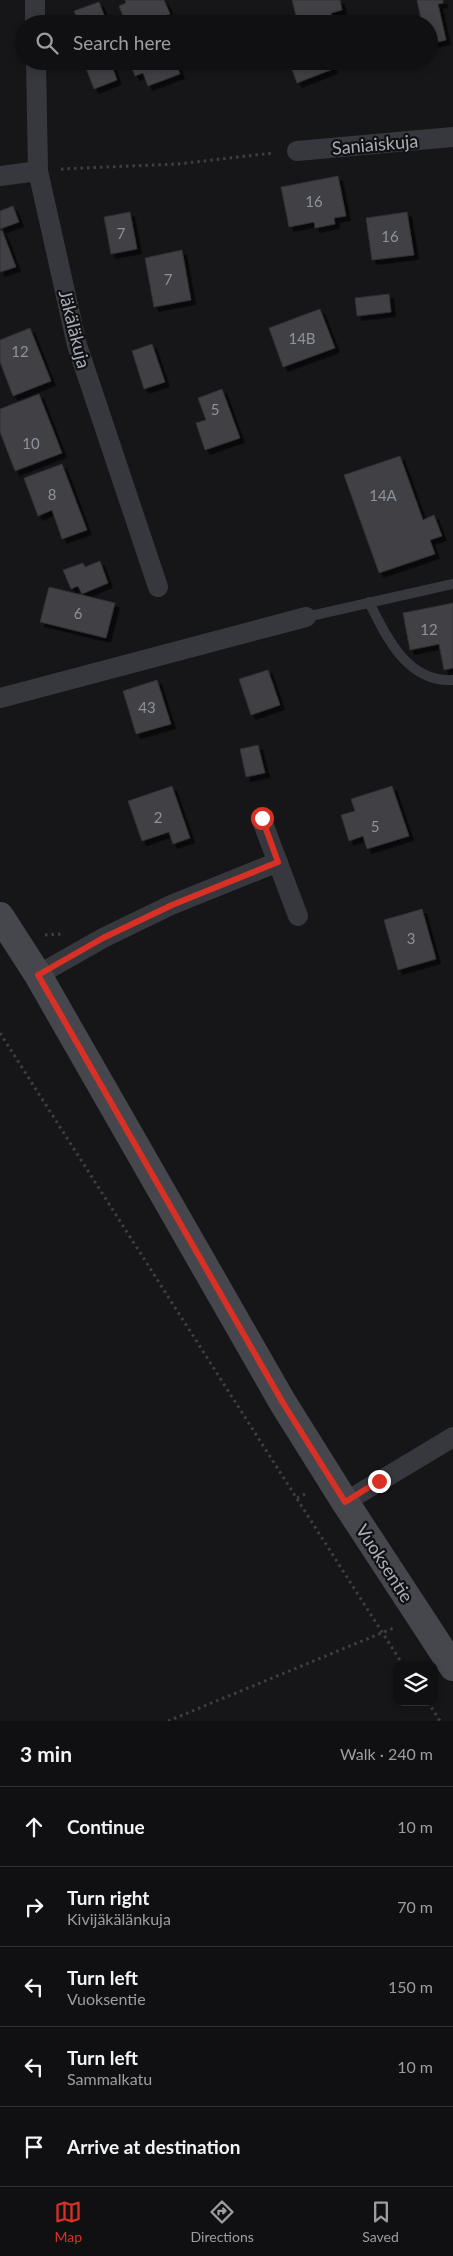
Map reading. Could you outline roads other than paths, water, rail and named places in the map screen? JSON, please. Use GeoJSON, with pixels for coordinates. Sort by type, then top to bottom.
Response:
{"type":"FeatureCollection","features":[{"type":"Feature","properties":{"kind":"street"},"geometry":{"type":"LineString","coordinates":[[35,0],[35,15]]}},
{"type":"Feature","properties":{"kind":"street","name":"Jäkäläkuja"},"geometry":{"type":"LineString","coordinates":[[36,70],[38,170],[76,345],[158,587]]}},
{"type":"Feature","properties":{"kind":"street","name":"Saniaiskuja"},"geometry":{"type":"LineString","coordinates":[[297,151],[453,137]]}},
{"type":"Feature","properties":{"kind":"street"},"geometry":{"type":"LineString","coordinates":[[0,176],[38,170]]}},
{"type":"Feature","properties":{"kind":"street"},"geometry":{"type":"LineString","coordinates":[[0,698],[306,617]]}},
{"type":"Feature","properties":{"kind":"street"},"geometry":{"type":"LineString","coordinates":[[262,818],[298,916]]}},
{"type":"Feature","properties":{"kind":"street"},"geometry":{"type":"LineString","coordinates":[[38,975],[103,938],[172,905],[278,862]]}},
{"type":"Feature","properties":{"kind":"street","name":"Vuoksentie"},"geometry":{"type":"LineString","coordinates":[[0,916],[38,975],[283,1403],[345,1502],[453,1666]]}},
{"type":"Feature","properties":{"kind":"street"},"geometry":{"type":"LineString","coordinates":[[345,1502],[453,1437]]}},
{"type":"Feature","properties":{"kind":"lane"},"geometry":{"type":"LineString","coordinates":[[306,617],[453,584]]}},
{"type":"Feature","properties":{"kind":"lane"},"geometry":{"type":"LineString","coordinates":[[369,602],[391,646],[420,674],[453,680]]}}]}
